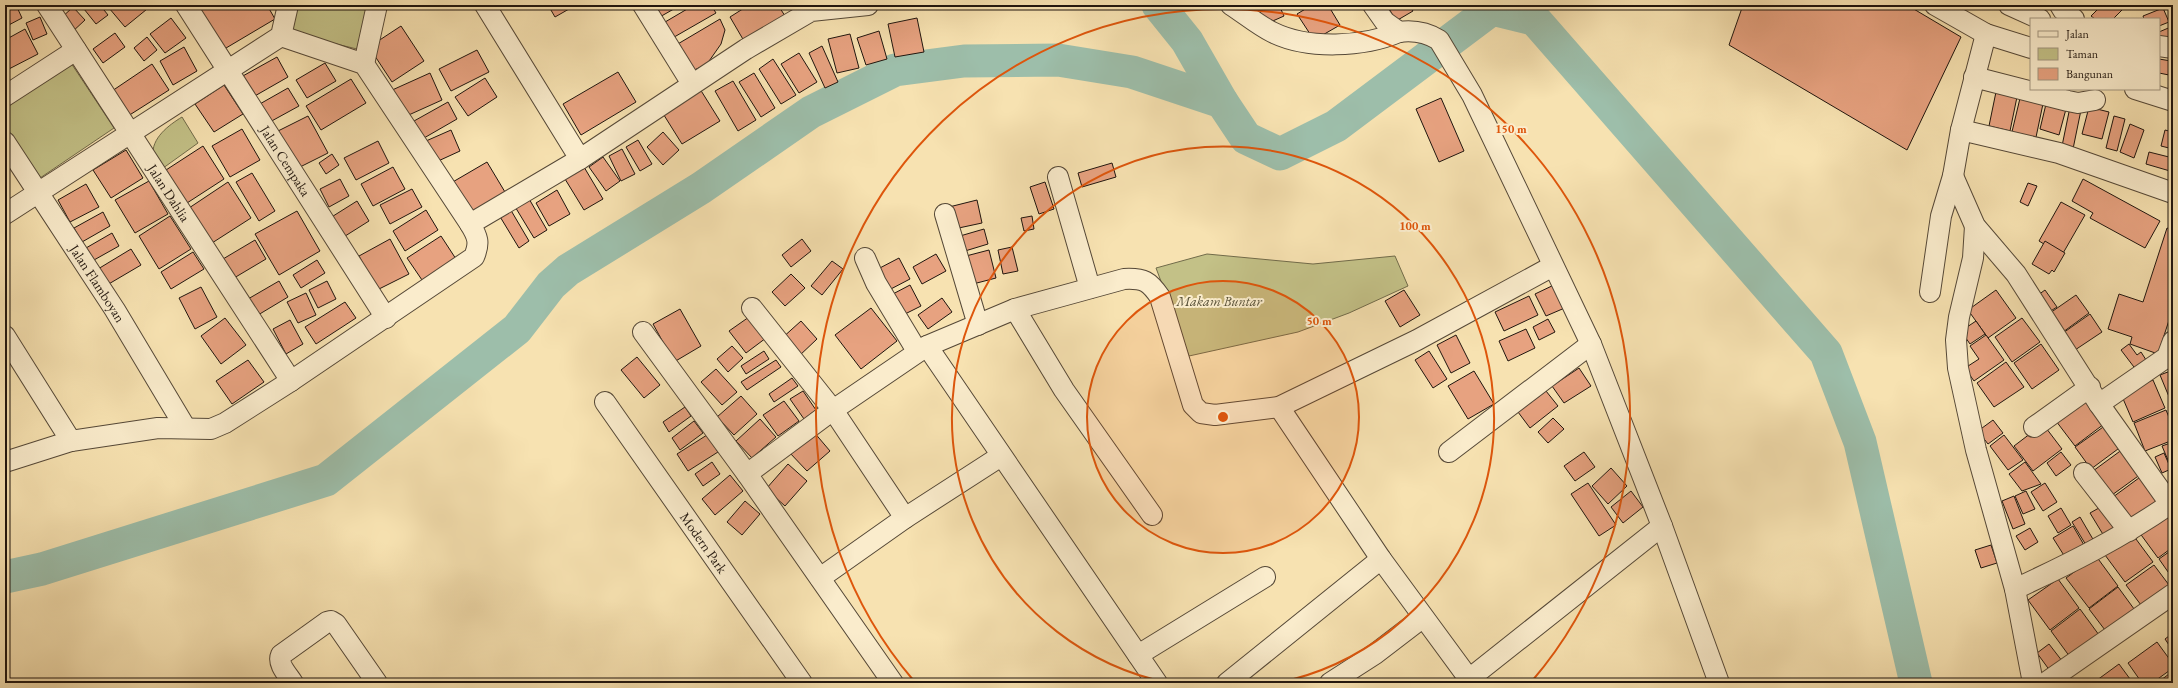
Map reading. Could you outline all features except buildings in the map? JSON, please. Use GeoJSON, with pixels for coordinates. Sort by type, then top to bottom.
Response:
{"type":"FeatureCollection","features":[{"type":"Feature","properties":{"kind":"street","name":"Jalan Dahlia"},"geometry":{"type":"LineString","coordinates":[[48,5],[291,381]]}},
{"type":"Feature","properties":{"kind":"street","name":"Jalan Cempaka"},"geometry":{"type":"LineString","coordinates":[[186,5],[386,318]]}},
{"type":"Feature","properties":{"kind":"street"},"geometry":{"type":"LineString","coordinates":[[5,214],[281,36],[288,5]]}},
{"type":"Feature","properties":{"kind":"street"},"geometry":{"type":"LineString","coordinates":[[364,64],[377,5]]}},
{"type":"Feature","properties":{"kind":"street"},"geometry":{"type":"LineString","coordinates":[[486,5],[580,159]]}},
{"type":"Feature","properties":{"kind":"street"},"geometry":{"type":"LineString","coordinates":[[643,5],[692,84]]}},
{"type":"Feature","properties":{"kind":"street"},"geometry":{"type":"LineString","coordinates":[[470,224],[580,159],[692,84],[810,8],[868,5]]}},
{"type":"Feature","properties":{"kind":"street"},"geometry":{"type":"LineString","coordinates":[[1231,5],[1272,32],[1300,42],[1360,43],[1381,40],[1399,32],[1412,30],[1433,36],[1439,40],[1472,95],[1591,344],[1662,526],[1719,683]]}},
{"type":"Feature","properties":{"kind":"street"},"geometry":{"type":"LineString","coordinates":[[1373,5],[1385,22],[1399,32]]}},
{"type":"Feature","properties":{"kind":"street"},"geometry":{"type":"LineString","coordinates":[[1935,5],[1986,34],[2011,40],[2030,48]]}},
{"type":"Feature","properties":{"kind":"street"},"geometry":{"type":"LineString","coordinates":[[2009,5],[2038,18]]}},
{"type":"Feature","properties":{"kind":"street"},"geometry":{"type":"LineString","coordinates":[[2011,40],[2030,30]]}},
{"type":"Feature","properties":{"kind":"street"},"geometry":{"type":"LineString","coordinates":[[1930,292],[1941,216],[1953,176],[1961,130],[1986,34]]}},
{"type":"Feature","properties":{"kind":"street"},"geometry":{"type":"LineString","coordinates":[[5,462],[71,441],[158,428],[185,427],[205,430],[225,423],[386,318],[474,257],[478,248],[479,239],[364,64],[281,36]]}},
{"type":"Feature","properties":{"kind":"street"},"geometry":{"type":"LineString","coordinates":[[2160,46],[2173,48]]}},
{"type":"Feature","properties":{"kind":"street"},"geometry":{"type":"LineString","coordinates":[[5,96],[76,50]]}},
{"type":"Feature","properties":{"kind":"street"},"geometry":{"type":"LineString","coordinates":[[1974,77],[2078,103],[2095,100]]}},
{"type":"Feature","properties":{"kind":"street"},"geometry":{"type":"LineString","coordinates":[[2138,90],[2173,101]]}},
{"type":"Feature","properties":{"kind":"street"},"geometry":{"type":"LineString","coordinates":[[1961,130],[2059,153],[2173,192]]}},
{"type":"Feature","properties":{"kind":"street","name":"Jalan Flamboyan"},"geometry":{"type":"LineString","coordinates":[[5,142],[115,310],[185,427]]}},
{"type":"Feature","properties":{"kind":"street"},"geometry":{"type":"LineString","coordinates":[[1953,176],[1975,226],[2016,274],[2094,395],[2171,506],[2061,568],[2015,589]]}},
{"type":"Feature","properties":{"kind":"street"},"geometry":{"type":"LineString","coordinates":[[1058,177],[1090,288]]}},
{"type":"Feature","properties":{"kind":"street"},"geometry":{"type":"LineString","coordinates":[[944,214],[978,325]]}},
{"type":"Feature","properties":{"kind":"street"},"geometry":{"type":"LineString","coordinates":[[1975,226],[1973,258],[1959,317],[1956,340],[1958,368],[1976,450],[2015,589],[2033,683]]}},
{"type":"Feature","properties":{"kind":"street"},"geometry":{"type":"LineString","coordinates":[[865,258],[876,283],[1001,456],[1157,683]]}},
{"type":"Feature","properties":{"kind":"street"},"geometry":{"type":"LineString","coordinates":[[747,474],[833,410],[922,348],[1015,309],[1124,279],[1139,278],[1152,285],[1165,310],[1192,405],[1201,413],[1215,415],[1279,407],[1417,340],[1553,266]]}},
{"type":"Feature","properties":{"kind":"street"},"geometry":{"type":"LineString","coordinates":[[752,308],[833,410],[905,518]]}},
{"type":"Feature","properties":{"kind":"street"},"geometry":{"type":"LineString","coordinates":[[1015,309],[1064,390],[1152,515]]}},
{"type":"Feature","properties":{"kind":"street"},"geometry":{"type":"LineString","coordinates":[[643,332],[747,474],[892,683]]}},
{"type":"Feature","properties":{"kind":"street"},"geometry":{"type":"LineString","coordinates":[[5,336],[71,441]]}},
{"type":"Feature","properties":{"kind":"street"},"geometry":{"type":"LineString","coordinates":[[2034,427],[2167,358],[2173,341]]}},
{"type":"Feature","properties":{"kind":"street"},"geometry":{"type":"LineString","coordinates":[[1449,452],[1591,344]]}},
{"type":"Feature","properties":{"kind":"street","name":"Modern Park"},"geometry":{"type":"LineString","coordinates":[[605,402],[802,683]]}},
{"type":"Feature","properties":{"kind":"street"},"geometry":{"type":"LineString","coordinates":[[1279,407],[1381,560],[1422,618],[1471,681],[1662,526]]}},
{"type":"Feature","properties":{"kind":"street"},"geometry":{"type":"LineString","coordinates":[[820,578],[905,518],[1001,456]]}},
{"type":"Feature","properties":{"kind":"street"},"geometry":{"type":"LineString","coordinates":[[2084,473],[2129,531]]}},
{"type":"Feature","properties":{"kind":"street"},"geometry":{"type":"LineString","coordinates":[[1227,683],[1381,560]]}},
{"type":"Feature","properties":{"kind":"street"},"geometry":{"type":"LineString","coordinates":[[1138,654],[1265,577]]}},
{"type":"Feature","properties":{"kind":"street"},"geometry":{"type":"LineString","coordinates":[[2046,683],[2173,594]]}},
{"type":"Feature","properties":{"kind":"street"},"geometry":{"type":"LineString","coordinates":[[1330,683],[1375,654],[1422,618]]}},
{"type":"Feature","properties":{"kind":"street"},"geometry":{"type":"LineString","coordinates":[[293,683],[280,664],[282,655],[327,622],[332,621],[336,624],[377,683]]}},
{"type":"Feature","properties":{"kind":"green space"},"geometry":{"type":"Polygon","coordinates":[[[297,5],[368,5],[357,49],[291,33],[297,5]]]}},
{"type":"Feature","properties":{"kind":"green space"},"geometry":{"type":"Polygon","coordinates":[[[71,63],[114,128],[40,178],[5,126],[5,107],[71,63]]]}},
{"type":"Feature","properties":{"kind":"green space"},"geometry":{"type":"Polygon","coordinates":[[[182,117],[198,143],[159,171],[153,158],[155,143],[167,128],[182,117]]]}},
{"type":"Feature","properties":{"kind":"green space","name":"Makam Buntar"},"geometry":{"type":"Polygon","coordinates":[[[1207,254],[1313,264],[1395,256],[1408,286],[1349,313],[1298,332],[1189,356],[1156,268],[1207,254]]]}},
{"type":"Feature","properties":{"kind":"waterway"},"geometry":{"type":"LineString","coordinates":[[1158,5],[1187,41],[1222,102],[1246,138],[1280,154],[1336,126],[1492,9],[1533,19]]}},
{"type":"Feature","properties":{"kind":"waterway"},"geometry":{"type":"LineString","coordinates":[[1522,5],[1826,353],[1860,442],[1916,683]]}},
{"type":"Feature","properties":{"kind":"waterway"},"geometry":{"type":"LineString","coordinates":[[5,577],[42,569],[326,480],[517,329],[551,285],[568,270],[701,188],[811,112],[895,70],[964,61],[1058,60],[1132,72],[1222,102]]}}]}
